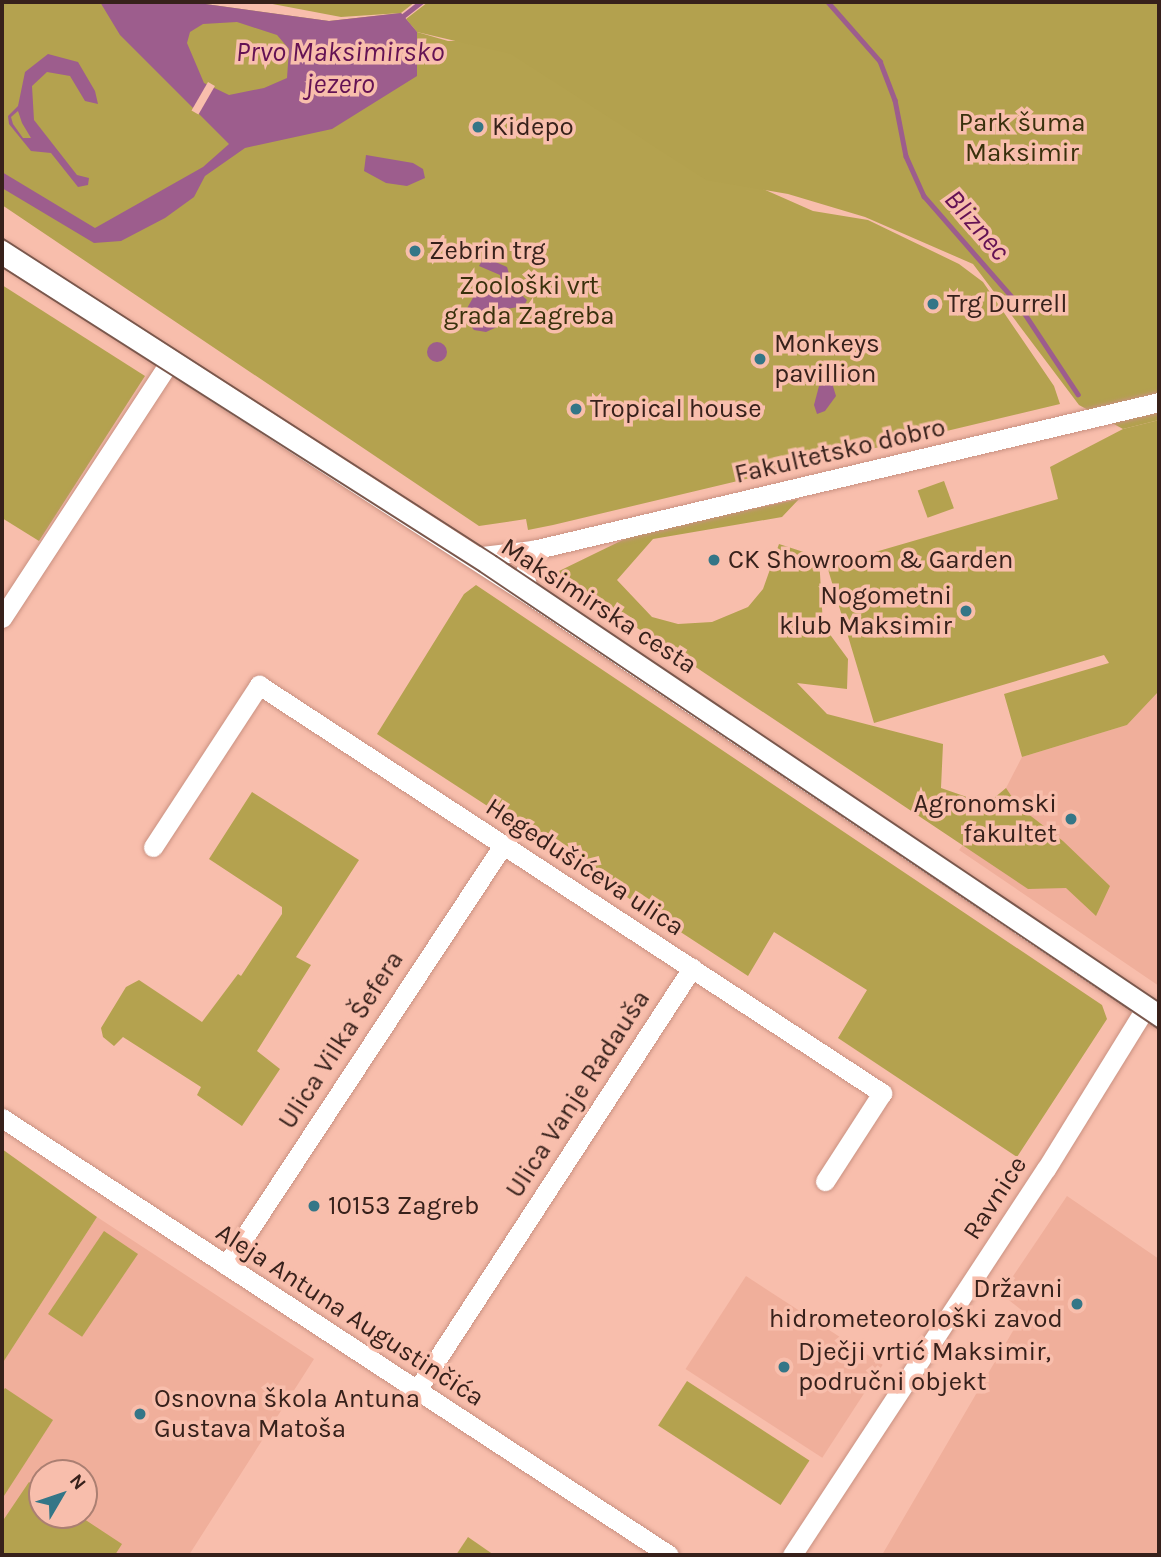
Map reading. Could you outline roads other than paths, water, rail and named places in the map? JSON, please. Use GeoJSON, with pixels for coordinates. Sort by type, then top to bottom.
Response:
{"type":"FeatureCollection","features":[{"type":"Feature","properties":{"kind":"main road","name":"Maksimirska cesta"},"geometry":{"type":"LineString","coordinates":[[2,252],[529,592],[1152,1011]]}},
{"type":"Feature","properties":{"kind":"street"},"geometry":{"type":"LineString","coordinates":[[2,618],[170,360]]}},
{"type":"Feature","properties":{"kind":"street","name":"Fakultetsko dobro"},"geometry":{"type":"LineString","coordinates":[[474,557],[533,550],[1159,402]]}},
{"type":"Feature","properties":{"kind":"street"},"geometry":{"type":"LineString","coordinates":[[529,592],[524,575],[533,550]]}},
{"type":"Feature","properties":{"kind":"street","name":"Hegedušićeva ulica"},"geometry":{"type":"LineString","coordinates":[[153,847],[259,685],[882,1093],[825,1181]]}},
{"type":"Feature","properties":{"kind":"street","name":"Ulica Vilka Šefera"},"geometry":{"type":"LineString","coordinates":[[226,1265],[503,845]]}},
{"type":"Feature","properties":{"kind":"street","name":"Ulica Vanje Radauša"},"geometry":{"type":"LineString","coordinates":[[417,1390],[692,968]]}},
{"type":"Feature","properties":{"kind":"street","name":"Ravnice"},"geometry":{"type":"LineString","coordinates":[[792,1555],[1152,1011]]}},
{"type":"Feature","properties":{"kind":"street","name":"Aleja Antuna Augustinčića"},"geometry":{"type":"LineString","coordinates":[[2,1118],[670,1555]]}},
{"type":"Feature","properties":{"kind":"water","name":"Prvo Maksimirsko jezero"},"geometry":{"type":"Polygon","coordinates":[[[100,2],[191,2],[329,21],[401,13],[417,32],[417,76],[332,129],[245,148],[205,176],[194,197],[165,218],[121,241],[94,243],[2,188],[2,172],[95,228],[203,167],[229,144],[120,35],[100,2]],[[237,22],[203,24],[190,32],[187,43],[204,83],[229,95],[264,88],[287,78],[289,49],[277,35],[237,22]]]}},
{"type":"Feature","properties":{"kind":"water"},"geometry":{"type":"Polygon","coordinates":[[[48,54],[78,62],[95,91],[98,104],[85,101],[70,76],[47,72],[32,86],[34,120],[77,175],[89,178],[88,185],[78,187],[51,153],[31,151],[9,124],[8,116],[18,106],[25,72],[48,54]],[[18,111],[11,117],[13,124],[23,138],[31,138],[18,111]]]}},
{"type":"Feature","properties":{"kind":"water"},"geometry":{"type":"Polygon","coordinates":[[[366,155],[413,163],[423,169],[425,178],[407,186],[386,183],[364,171],[366,155]]]}},
{"type":"Feature","properties":{"kind":"water"},"geometry":{"type":"Polygon","coordinates":[[[484,257],[507,267],[513,287],[527,300],[524,306],[507,309],[497,327],[486,332],[474,330],[466,320],[466,310],[478,289],[486,288],[497,297],[503,294],[500,275],[479,266],[484,257]]]}},
{"type":"Feature","properties":{"kind":"water"},"geometry":{"type":"Polygon","coordinates":[[[437,342],[444,345],[447,352],[444,359],[437,362],[430,359],[427,352],[430,345],[437,342]]]}},
{"type":"Feature","properties":{"kind":"water"},"geometry":{"type":"Polygon","coordinates":[[[832,383],[836,396],[825,411],[817,414],[814,405],[819,386],[832,383]]]}},
{"type":"Feature","properties":{"kind":"waterway"},"geometry":{"type":"LineString","coordinates":[[403,16],[421,2]]}},
{"type":"Feature","properties":{"kind":"waterway","name":"Bliznec"},"geometry":{"type":"LineString","coordinates":[[828,2],[880,61],[895,100],[906,156],[924,196],[1019,305],[1078,394]]}},
{"type":"Feature","properties":{"kind":"tram line"},"geometry":{"type":"LineString","coordinates":[[2,238],[496,556],[1159,1002]]}},
{"type":"Feature","properties":{"kind":"tram line"},"geometry":{"type":"LineString","coordinates":[[2,267],[479,571],[1159,1029]]}},
{"type":"Feature","properties":{"kind":"place","name":"Kidepo"},"geometry":{"type":"Point","coordinates":[478,127]}},
{"type":"Feature","properties":{"kind":"place","name":"Zebrin trg"},"geometry":{"type":"Point","coordinates":[415,251]}},
{"type":"Feature","properties":{"kind":"place","name":"Trg Durrell"},"geometry":{"type":"Point","coordinates":[933,304]}},
{"type":"Feature","properties":{"kind":"place","name":"Monkeys pavillion"},"geometry":{"type":"Point","coordinates":[760,359]}},
{"type":"Feature","properties":{"kind":"place","name":"Tropical house"},"geometry":{"type":"Point","coordinates":[576,409]}},
{"type":"Feature","properties":{"kind":"place","name":"CK Showroom & Garden"},"geometry":{"type":"Point","coordinates":[714,560]}},
{"type":"Feature","properties":{"kind":"place","name":"Nogometni klub Maksimir"},"geometry":{"type":"Point","coordinates":[966,611]}},
{"type":"Feature","properties":{"kind":"place","name":"Agronomski fakultet"},"geometry":{"type":"Point","coordinates":[1071,819]}},
{"type":"Feature","properties":{"kind":"place","name":"10153 Zagreb"},"geometry":{"type":"Point","coordinates":[314,1206]}},
{"type":"Feature","properties":{"kind":"place","name":"Državni hidrometeorološki zavod"},"geometry":{"type":"Point","coordinates":[1077,1304]}},
{"type":"Feature","properties":{"kind":"place","name":"Dječji vrtić Maksimir, područni objekt"},"geometry":{"type":"Point","coordinates":[784,1367]}},
{"type":"Feature","properties":{"kind":"place","name":"Osnovna škola Antuna Gustava Matoša"},"geometry":{"type":"Point","coordinates":[140,1414]}},
{"type":"Feature","properties":{"kind":"park label","name":"Park šuma Maksimir"},"geometry":{"type":"Point","coordinates":[1022,138]}},
{"type":"Feature","properties":{"kind":"park label","name":"Zoološki vrt grada Zagreba"},"geometry":{"type":"Point","coordinates":[529,301]}}]}
